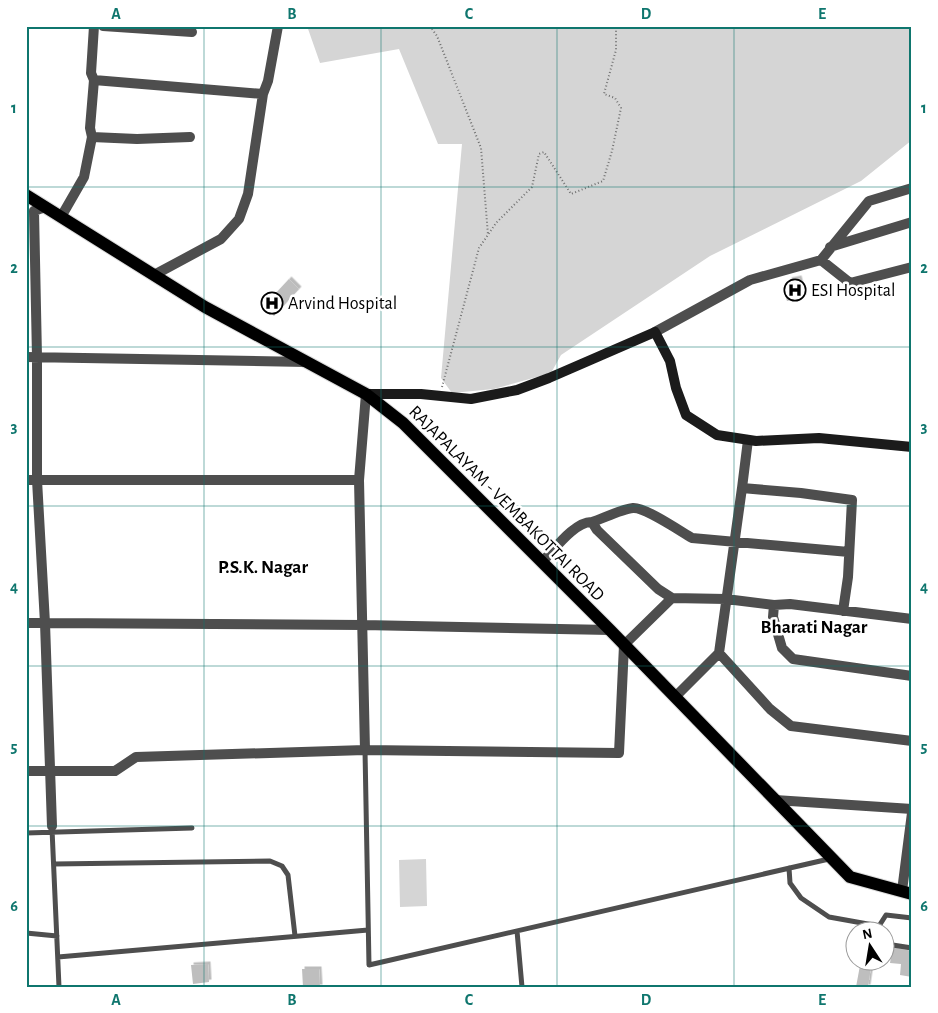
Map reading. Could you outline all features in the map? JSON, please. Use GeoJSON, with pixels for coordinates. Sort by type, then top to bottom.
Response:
{"type":"FeatureCollection","features":[{"type":"Feature","properties":{"kind":"main road","name":"RAJAPALAYAM - VEMBAKOTTAI ROAD"},"geometry":{"type":"LineString","coordinates":[[26,195],[205,307],[366,394],[403,423],[610,630],[850,877],[907,892]]}},
{"type":"Feature","properties":{"kind":"street"},"geometry":{"type":"LineString","coordinates":[[61,217],[84,177],[92,137],[90,128],[94,80],[92,74],[94,26]]}},
{"type":"Feature","properties":{"kind":"street"},"geometry":{"type":"LineString","coordinates":[[104,26],[192,32]]}},
{"type":"Feature","properties":{"kind":"street"},"geometry":{"type":"LineString","coordinates":[[154,275],[221,239],[239,219],[248,194],[263,94],[268,81],[278,26]]}},
{"type":"Feature","properties":{"kind":"street"},"geometry":{"type":"LineString","coordinates":[[94,80],[263,94]]}},
{"type":"Feature","properties":{"kind":"street"},"geometry":{"type":"LineString","coordinates":[[92,137],[137,139],[190,137]]}},
{"type":"Feature","properties":{"kind":"street"},"geometry":{"type":"LineString","coordinates":[[365,750],[359,480],[366,394],[440,396],[471,399],[517,390],[549,378],[655,332],[750,280],[821,260],[869,201],[912,188]]}},
{"type":"Feature","properties":{"kind":"street"},"geometry":{"type":"LineString","coordinates":[[45,207],[34,211],[37,480],[45,623],[52,829]]}},
{"type":"Feature","properties":{"kind":"street"},"geometry":{"type":"LineString","coordinates":[[830,247],[912,222]]}},
{"type":"Feature","properties":{"kind":"street"},"geometry":{"type":"LineString","coordinates":[[821,260],[850,283],[912,267]]}},
{"type":"Feature","properties":{"kind":"street"},"geometry":{"type":"LineString","coordinates":[[655,332],[670,361],[676,388],[686,415],[717,435],[756,442],[819,438],[912,446]]}},
{"type":"Feature","properties":{"kind":"street"},"geometry":{"type":"LineString","coordinates":[[26,357],[307,362]]}},
{"type":"Feature","properties":{"kind":"street"},"geometry":{"type":"LineString","coordinates":[[675,697],[719,653],[748,440]]}},
{"type":"Feature","properties":{"kind":"street"},"geometry":{"type":"LineString","coordinates":[[26,480],[359,480]]}},
{"type":"Feature","properties":{"kind":"street"},"geometry":{"type":"LineString","coordinates":[[742,488],[802,492],[852,500],[848,577],[843,611]]}},
{"type":"Feature","properties":{"kind":"street"},"geometry":{"type":"LineString","coordinates":[[542,562],[571,531],[585,522],[592,522],[634,508],[653,515],[692,538],[849,552]]}},
{"type":"Feature","properties":{"kind":"street"},"geometry":{"type":"LineString","coordinates":[[592,522],[597,530],[658,589],[672,598],[726,599],[790,604],[912,619]]}},
{"type":"Feature","properties":{"kind":"street"},"geometry":{"type":"LineString","coordinates":[[26,771],[116,771],[136,757],[365,750],[619,753],[624,645],[672,598]]}},
{"type":"Feature","properties":{"kind":"street"},"geometry":{"type":"LineString","coordinates":[[774,604],[773,616],[782,648],[793,659],[912,676]]}},
{"type":"Feature","properties":{"kind":"street"},"geometry":{"type":"LineString","coordinates":[[26,623],[363,625],[610,630]]}},
{"type":"Feature","properties":{"kind":"street"},"geometry":{"type":"LineString","coordinates":[[719,653],[770,709],[791,726],[912,741]]}},
{"type":"Feature","properties":{"kind":"street"},"geometry":{"type":"LineString","coordinates":[[776,800],[912,811],[907,892]]}},
{"type":"Feature","properties":{"kind":"lane"},"geometry":{"type":"LineString","coordinates":[[365,750],[369,964],[832,858]]}},
{"type":"Feature","properties":{"kind":"lane"},"geometry":{"type":"LineString","coordinates":[[26,833],[52,829],[192,828]]}},
{"type":"Feature","properties":{"kind":"lane"},"geometry":{"type":"LineString","coordinates":[[52,829],[59,987]]}},
{"type":"Feature","properties":{"kind":"lane"},"geometry":{"type":"LineString","coordinates":[[54,864],[270,861],[282,866],[288,875],[295,936]]}},
{"type":"Feature","properties":{"kind":"lane"},"geometry":{"type":"LineString","coordinates":[[789,868],[790,883],[801,898],[829,917],[846,921]]}},
{"type":"Feature","properties":{"kind":"lane"},"geometry":{"type":"LineString","coordinates":[[883,920],[886,915],[912,918]]}},
{"type":"Feature","properties":{"kind":"lane"},"geometry":{"type":"LineString","coordinates":[[58,957],[368,930]]}},
{"type":"Feature","properties":{"kind":"lane"},"geometry":{"type":"LineString","coordinates":[[517,930],[522,987]]}},
{"type":"Feature","properties":{"kind":"lane"},"geometry":{"type":"LineString","coordinates":[[26,933],[57,936]]}},
{"type":"Feature","properties":{"kind":"lane"},"geometry":{"type":"LineString","coordinates":[[896,946],[912,948]]}},
{"type":"Feature","properties":{"kind":"path"},"geometry":{"type":"LineString","coordinates":[[430,26],[437,36],[481,148],[488,235]]}},
{"type":"Feature","properties":{"kind":"path"},"geometry":{"type":"LineString","coordinates":[[440,396],[479,248],[496,223],[532,187],[539,154],[544,152],[571,194],[603,181],[612,151],[621,108],[615,98],[604,94],[616,50],[616,26]]}},
{"type":"Feature","properties":{"kind":"shaded area"},"geometry":{"type":"Polygon","coordinates":[[[307,26],[912,26],[912,140],[861,181],[710,256],[561,355],[551,373],[494,389],[452,393],[441,378],[462,144],[438,144],[399,49],[320,63],[307,26]]]}},
{"type":"Feature","properties":{"kind":"shaded area"},"geometry":{"type":"Polygon","coordinates":[[[426,859],[427,906],[400,907],[399,860],[426,859]]]}},
{"type":"Feature","properties":{"kind":"building"},"geometry":{"type":"Polygon","coordinates":[[[799,278],[804,297],[787,301],[784,292],[792,290],[789,280],[799,278]]]}},
{"type":"Feature","properties":{"kind":"building"},"geometry":{"type":"Polygon","coordinates":[[[289,279],[299,289],[274,316],[264,306],[289,279]]]}},
{"type":"Feature","properties":{"kind":"building"},"geometry":{"type":"Polygon","coordinates":[[[896,948],[912,951],[912,977],[900,975],[901,964],[896,964],[896,948]]]}},
{"type":"Feature","properties":{"kind":"building"},"geometry":{"type":"Polygon","coordinates":[[[208,964],[209,982],[193,984],[191,965],[208,964]]]}},
{"type":"Feature","properties":{"kind":"building"},"geometry":{"type":"Polygon","coordinates":[[[302,969],[319,969],[320,987],[303,987],[302,969]]]}},
{"type":"Feature","properties":{"kind":"building"},"geometry":{"type":"Polygon","coordinates":[[[859,970],[871,970],[868,987],[856,987],[859,970]]]}},
{"type":"Feature","properties":{"kind":"place","name":"ESI Hospital"},"geometry":{"type":"Point","coordinates":[795,290]}},
{"type":"Feature","properties":{"kind":"place","name":"Arvind Hospital"},"geometry":{"type":"Point","coordinates":[272,303]}},
{"type":"Feature","properties":{"kind":"district","name":"P.S.K. Nagar"},"geometry":{"type":"Point","coordinates":[263,566]}},
{"type":"Feature","properties":{"kind":"district","name":"Bharati Nagar"},"geometry":{"type":"Point","coordinates":[814,626]}}]}
